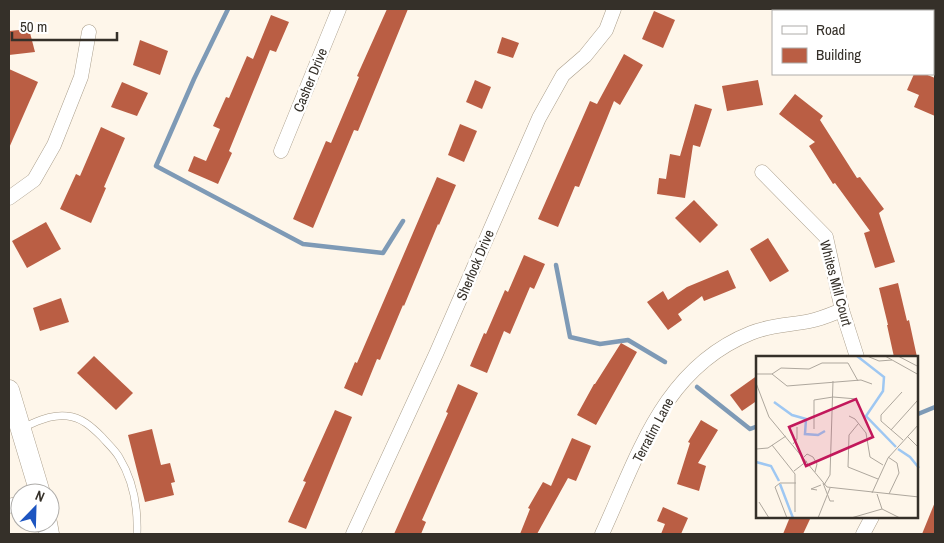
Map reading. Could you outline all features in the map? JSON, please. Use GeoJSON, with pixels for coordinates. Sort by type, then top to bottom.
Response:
{"type":"FeatureCollection","features":[{"type":"Feature","properties":{"kind":"main road"},"geometry":{"type":"LineString","coordinates":[[9,390],[37,483]]}},
{"type":"Feature","properties":{"kind":"street","name":"Casher Drive"},"geometry":{"type":"LineString","coordinates":[[281,151],[339,9]]}},
{"type":"Feature","properties":{"kind":"street","name":"Sherlock Drive"},"geometry":{"type":"LineString","coordinates":[[353,534],[436,354],[539,118],[563,75],[585,56],[606,30],[614,9]]}},
{"type":"Feature","properties":{"kind":"street"},"geometry":{"type":"LineString","coordinates":[[9,198],[34,180],[54,145],[80,77],[89,32]]}},
{"type":"Feature","properties":{"kind":"street","name":"Whites Mill Court"},"geometry":{"type":"LineString","coordinates":[[762,172],[826,237],[842,310],[857,356]]}},
{"type":"Feature","properties":{"kind":"street","name":"Terratim Lane"},"geometry":{"type":"LineString","coordinates":[[602,534],[653,423],[669,397],[697,366],[714,353],[751,333],[771,326],[812,321],[842,310]]}},
{"type":"Feature","properties":{"kind":"street"},"geometry":{"type":"LineString","coordinates":[[863,534],[871,518]]}},
{"type":"Feature","properties":{"kind":"lane"},"geometry":{"type":"LineString","coordinates":[[20,428],[52,416],[74,417],[92,426],[118,456],[129,478],[138,514],[137,534]]}},
{"type":"Feature","properties":{"kind":"building"},"geometry":{"type":"Polygon","coordinates":[[[387,9],[408,9],[358,131],[354,130],[313,228],[293,219],[326,141],[331,143],[359,77],[357,76],[387,9]]]}},
{"type":"Feature","properties":{"kind":"building"},"geometry":{"type":"Polygon","coordinates":[[[654,11],[675,20],[663,48],[642,39],[654,11]]]}},
{"type":"Feature","properties":{"kind":"building"},"geometry":{"type":"Polygon","coordinates":[[[271,15],[289,22],[276,52],[270,50],[229,151],[232,153],[218,184],[188,171],[194,156],[206,161],[220,129],[213,126],[226,97],[229,98],[247,56],[253,59],[271,15]]]}},
{"type":"Feature","properties":{"kind":"building"},"geometry":{"type":"Polygon","coordinates":[[[29,29],[35,52],[9,55],[9,31],[29,29]]]}},
{"type":"Feature","properties":{"kind":"building"},"geometry":{"type":"Polygon","coordinates":[[[502,37],[519,43],[513,58],[497,53],[502,37]]]}},
{"type":"Feature","properties":{"kind":"building"},"geometry":{"type":"Polygon","coordinates":[[[140,40],[168,51],[160,75],[133,65],[140,40]]]}},
{"type":"Feature","properties":{"kind":"building"},"geometry":{"type":"Polygon","coordinates":[[[624,54],[643,65],[620,105],[614,101],[579,187],[575,186],[558,227],[538,219],[590,101],[597,104],[624,54]]]}},
{"type":"Feature","properties":{"kind":"building"},"geometry":{"type":"Polygon","coordinates":[[[9,69],[38,82],[9,148],[9,69]]]}},
{"type":"Feature","properties":{"kind":"building"},"geometry":{"type":"Polygon","coordinates":[[[914,75],[928,75],[935,78],[935,116],[914,107],[919,95],[907,90],[914,75]]]}},
{"type":"Feature","properties":{"kind":"building"},"geometry":{"type":"Polygon","coordinates":[[[475,80],[491,87],[482,109],[466,102],[475,80]]]}},
{"type":"Feature","properties":{"kind":"building"},"geometry":{"type":"Polygon","coordinates":[[[758,80],[763,105],[727,111],[722,86],[758,80]]]}},
{"type":"Feature","properties":{"kind":"building"},"geometry":{"type":"Polygon","coordinates":[[[122,82],[148,93],[137,116],[111,107],[122,82]]]}},
{"type":"Feature","properties":{"kind":"building"},"geometry":{"type":"Polygon","coordinates":[[[795,94],[823,116],[820,120],[857,178],[860,177],[884,209],[879,213],[895,262],[875,268],[864,233],[870,231],[835,183],[833,184],[809,146],[815,142],[779,114],[795,94]]]}},
{"type":"Feature","properties":{"kind":"building"},"geometry":{"type":"Polygon","coordinates":[[[695,104],[712,109],[700,147],[693,145],[685,198],[657,194],[659,178],[666,179],[670,154],[680,156],[695,104]]]}},
{"type":"Feature","properties":{"kind":"building"},"geometry":{"type":"Polygon","coordinates":[[[460,124],[477,131],[464,162],[448,155],[460,124]]]}},
{"type":"Feature","properties":{"kind":"building"},"geometry":{"type":"Polygon","coordinates":[[[101,127],[125,138],[91,223],[60,209],[76,174],[80,176],[101,127]]]}},
{"type":"Feature","properties":{"kind":"building"},"geometry":{"type":"Polygon","coordinates":[[[437,177],[456,185],[380,360],[377,359],[362,396],[344,388],[355,362],[357,363],[437,177]]]}},
{"type":"Feature","properties":{"kind":"building"},"geometry":{"type":"Polygon","coordinates":[[[694,200],[718,225],[700,243],[675,218],[694,200]]]}},
{"type":"Feature","properties":{"kind":"building"},"geometry":{"type":"Polygon","coordinates":[[[46,222],[61,249],[27,268],[12,241],[46,222]]]}},
{"type":"Feature","properties":{"kind":"building"},"geometry":{"type":"Polygon","coordinates":[[[768,238],[789,271],[770,282],[750,249],[768,238]]]}},
{"type":"Feature","properties":{"kind":"building"},"geometry":{"type":"Polygon","coordinates":[[[524,255],[545,264],[534,289],[530,287],[510,334],[504,331],[487,373],[470,366],[484,333],[486,334],[505,290],[508,292],[524,255]]]}},
{"type":"Feature","properties":{"kind":"building"},"geometry":{"type":"Polygon","coordinates":[[[728,270],[736,288],[704,301],[702,296],[678,314],[682,320],[668,330],[647,302],[663,291],[668,300],[687,287],[728,270]]]}},
{"type":"Feature","properties":{"kind":"building"},"geometry":{"type":"Polygon","coordinates":[[[898,283],[917,356],[894,356],[879,288],[898,283]]]}},
{"type":"Feature","properties":{"kind":"building"},"geometry":{"type":"Polygon","coordinates":[[[61,298],[69,322],[40,331],[33,308],[61,298]]]}},
{"type":"Feature","properties":{"kind":"building"},"geometry":{"type":"Polygon","coordinates":[[[621,343],[637,352],[596,425],[577,415],[594,384],[621,343]]]}},
{"type":"Feature","properties":{"kind":"building"},"geometry":{"type":"Polygon","coordinates":[[[94,356],[133,393],[116,410],[77,373],[94,356]]]}},
{"type":"Feature","properties":{"kind":"building"},"geometry":{"type":"Polygon","coordinates":[[[756,376],[756,401],[742,411],[730,395],[756,376]]]}},
{"type":"Feature","properties":{"kind":"building"},"geometry":{"type":"Polygon","coordinates":[[[458,384],[478,393],[422,520],[426,522],[421,534],[394,534],[448,413],[446,412],[458,384]]]}},
{"type":"Feature","properties":{"kind":"building"},"geometry":{"type":"Polygon","coordinates":[[[335,410],[352,417],[306,529],[288,522],[306,482],[303,481],[335,410]]]}},
{"type":"Feature","properties":{"kind":"building"},"geometry":{"type":"Polygon","coordinates":[[[701,420],[718,430],[698,463],[706,466],[699,491],[677,484],[690,443],[688,442],[701,420]]]}},
{"type":"Feature","properties":{"kind":"building"},"geometry":{"type":"Polygon","coordinates":[[[152,429],[161,465],[170,463],[175,482],[171,483],[174,495],[145,502],[128,435],[152,429]]]}},
{"type":"Feature","properties":{"kind":"building"},"geometry":{"type":"Polygon","coordinates":[[[572,438],[591,446],[576,481],[568,478],[537,534],[520,534],[530,509],[528,508],[543,482],[551,486],[572,438]]]}},
{"type":"Feature","properties":{"kind":"building"},"geometry":{"type":"Polygon","coordinates":[[[935,502],[935,534],[922,534],[935,502]]]}},
{"type":"Feature","properties":{"kind":"building"},"geometry":{"type":"Polygon","coordinates":[[[663,507],[688,518],[681,534],[661,534],[665,524],[657,521],[663,507]]]}},
{"type":"Feature","properties":{"kind":"building"},"geometry":{"type":"Polygon","coordinates":[[[790,518],[811,518],[803,534],[783,534],[790,518]]]}},
{"type":"Feature","properties":{"kind":"waterway"},"geometry":{"type":"LineString","coordinates":[[228,9],[194,79],[156,166],[303,244],[383,253],[403,221]]}},
{"type":"Feature","properties":{"kind":"waterway"},"geometry":{"type":"LineString","coordinates":[[556,265],[570,337],[600,344],[628,340],[665,362]]}},
{"type":"Feature","properties":{"kind":"waterway"},"geometry":{"type":"LineString","coordinates":[[697,387],[750,429],[756,427]]}},
{"type":"Feature","properties":{"kind":"waterway"},"geometry":{"type":"LineString","coordinates":[[919,414],[935,407]]}}]}
